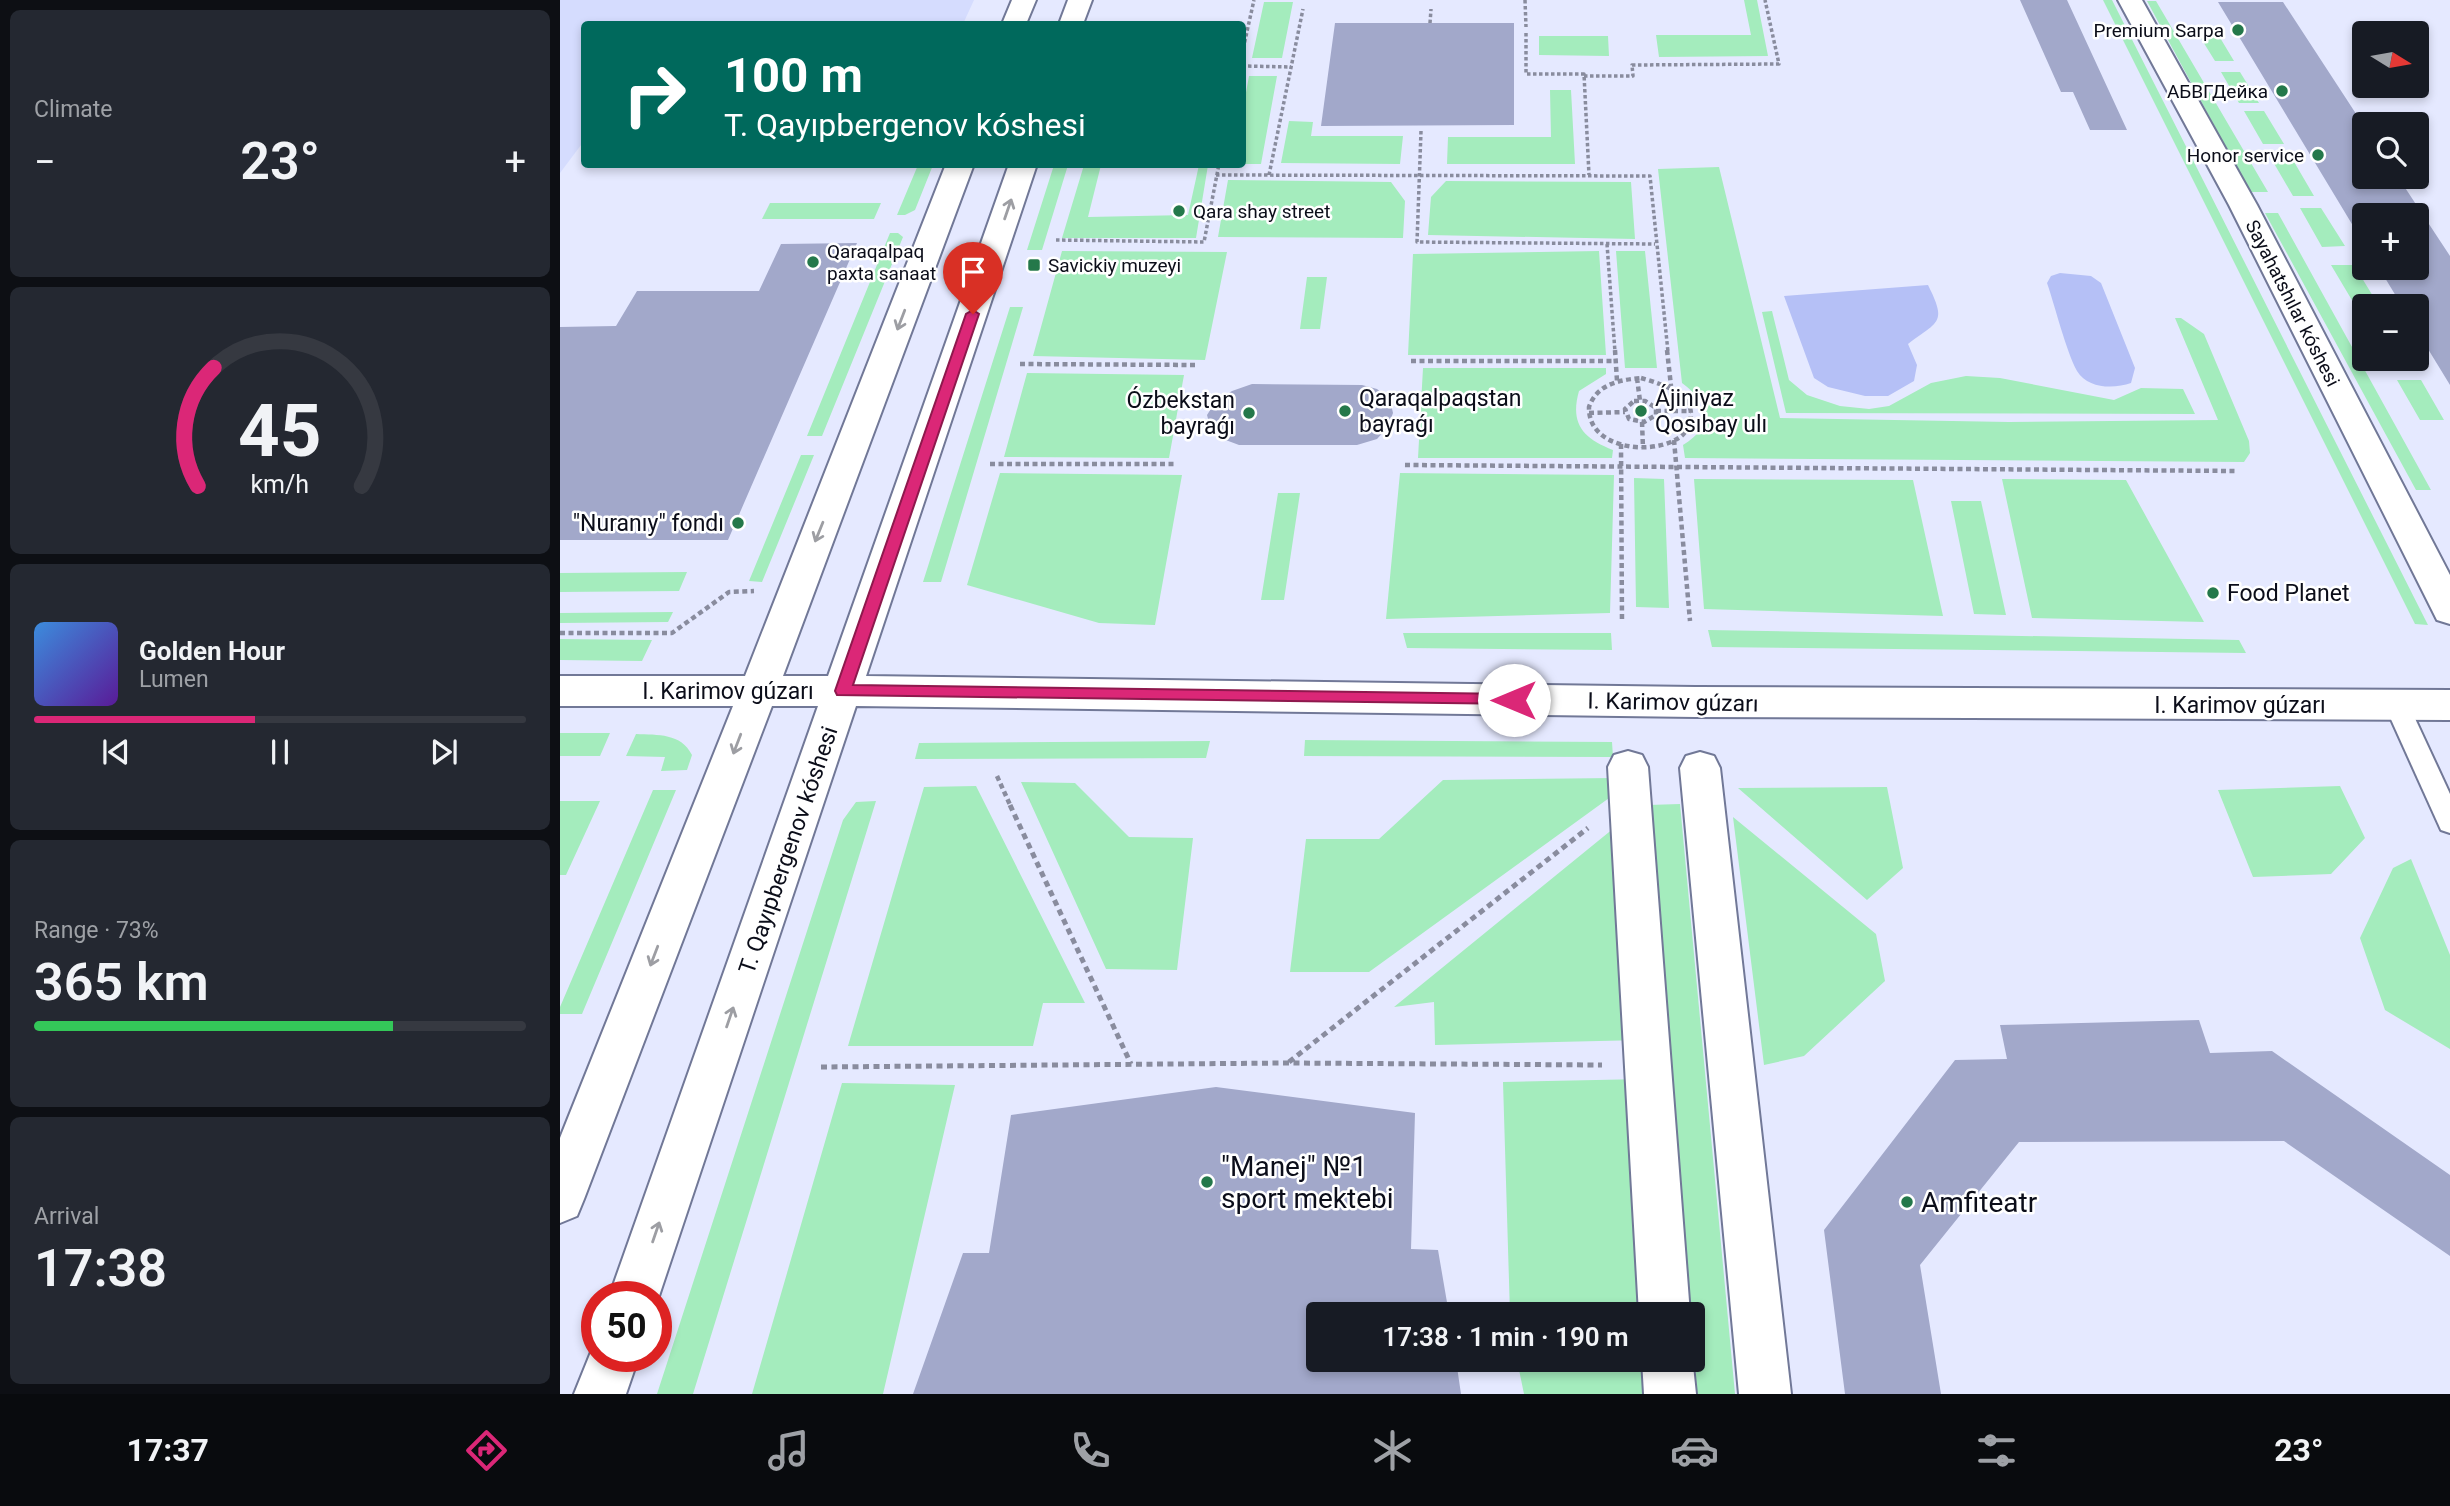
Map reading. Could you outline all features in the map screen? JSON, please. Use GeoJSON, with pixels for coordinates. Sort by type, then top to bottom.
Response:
{"type":"FeatureCollection","features":[{"type":"Feature","properties":{"kind":"main road"},"geometry":{"type":"LineString","coordinates":[[1015,21],[1024,0]]}},
{"type":"Feature","properties":{"kind":"main road"},"geometry":{"type":"LineString","coordinates":[[1072,21],[1080,0]]}},
{"type":"Feature","properties":{"kind":"main road","name":"Sayahatshılar kóshesi"},"geometry":{"type":"LineString","coordinates":[[2130,0],[2243,205],[2450,610]]}},
{"type":"Feature","properties":{"kind":"main road"},"geometry":{"type":"LineString","coordinates":[[560,1199],[958,168]]}},
{"type":"Feature","properties":{"kind":"main road","name":"T. Qayıpbergenov kóshesi"},"geometry":{"type":"LineString","coordinates":[[640,1281],[1022,168]]}},
{"type":"Feature","properties":{"kind":"main road","name":"I. Karimov gúzarı"},"geometry":{"type":"LineString","coordinates":[[560,691],[757,690],[1695,702],[2450,705]]}},
{"type":"Feature","properties":{"kind":"main road"},"geometry":{"type":"LineString","coordinates":[[1700,768],[1765,1394]]}},
{"type":"Feature","properties":{"kind":"main road"},"geometry":{"type":"LineString","coordinates":[[1629,781],[1664,1302]]}},
{"type":"Feature","properties":{"kind":"main road"},"geometry":{"type":"LineString","coordinates":[[600,1394],[608,1372]]}},
{"type":"Feature","properties":{"kind":"main road"},"geometry":{"type":"LineString","coordinates":[[1669,1372],[1670,1394]]}},
{"type":"Feature","properties":{"kind":"lane"},"geometry":{"type":"LineString","coordinates":[[2397,706],[2450,822]]}},
{"type":"Feature","properties":{"kind":"path"},"geometry":{"type":"LineString","coordinates":[[1246,36],[1254,0]]}},
{"type":"Feature","properties":{"kind":"path"},"geometry":{"type":"LineString","coordinates":[[1525,0],[1526,27]]}},
{"type":"Feature","properties":{"kind":"path"},"geometry":{"type":"LineString","coordinates":[[1526,33],[1526,74],[1633,76],[1632,65],[1779,64],[1765,0]]}},
{"type":"Feature","properties":{"kind":"path"},"geometry":{"type":"LineString","coordinates":[[1269,175],[1303,9]]}},
{"type":"Feature","properties":{"kind":"path"},"geometry":{"type":"LineString","coordinates":[[1430,23],[1431,9]]}},
{"type":"Feature","properties":{"kind":"path"},"geometry":{"type":"LineString","coordinates":[[1246,66],[1291,66]]}},
{"type":"Feature","properties":{"kind":"path"},"geometry":{"type":"LineString","coordinates":[[1584,76],[1589,175]]}},
{"type":"Feature","properties":{"kind":"path"},"geometry":{"type":"LineString","coordinates":[[1422,131],[1417,242],[1656,244]]}},
{"type":"Feature","properties":{"kind":"path"},"geometry":{"type":"LineString","coordinates":[[1056,240],[1204,242],[1218,168]]}},
{"type":"Feature","properties":{"kind":"path"},"geometry":{"type":"LineString","coordinates":[[1216,175],[1650,176],[1671,386]]}},
{"type":"Feature","properties":{"kind":"path"},"geometry":{"type":"LineString","coordinates":[[1607,244],[1617,381]]}},
{"type":"Feature","properties":{"kind":"path"},"geometry":{"type":"LineString","coordinates":[[1411,361],[1615,362]]}},
{"type":"Feature","properties":{"kind":"path"},"geometry":{"type":"LineString","coordinates":[[1020,364],[1195,365]]}},
{"type":"Feature","properties":{"kind":"path"},"geometry":{"type":"LineString","coordinates":[[1637,378],[1640,401]]}},
{"type":"Feature","properties":{"kind":"path"},"geometry":{"type":"LineString","coordinates":[[1637,378],[1657,380],[1671,386],[1682,394],[1691,411],[1690,427],[1667,444],[1643,448],[1621,444],[1600,434],[1591,423],[1591,400],[1598,391],[1617,381],[1637,378]]}},
{"type":"Feature","properties":{"kind":"path"},"geometry":{"type":"LineString","coordinates":[[1640,401],[1650,403],[1656,411],[1654,418],[1642,422],[1629,419],[1625,412],[1627,405],[1640,401]]}},
{"type":"Feature","properties":{"kind":"path"},"geometry":{"type":"LineString","coordinates":[[1656,411],[1691,411]]}},
{"type":"Feature","properties":{"kind":"path"},"geometry":{"type":"LineString","coordinates":[[1589,413],[1625,412]]}},
{"type":"Feature","properties":{"kind":"path"},"geometry":{"type":"LineString","coordinates":[[1642,422],[1643,448]]}},
{"type":"Feature","properties":{"kind":"path"},"geometry":{"type":"LineString","coordinates":[[1674,440],[1690,621]]}},
{"type":"Feature","properties":{"kind":"path"},"geometry":{"type":"LineString","coordinates":[[1621,444],[1622,622]]}},
{"type":"Feature","properties":{"kind":"path"},"geometry":{"type":"LineString","coordinates":[[990,464],[1176,464]]}},
{"type":"Feature","properties":{"kind":"path"},"geometry":{"type":"LineString","coordinates":[[1405,465],[2236,471]]}},
{"type":"Feature","properties":{"kind":"path"},"geometry":{"type":"LineString","coordinates":[[560,633],[672,633],[729,592],[758,591]]}},
{"type":"Feature","properties":{"kind":"path"},"geometry":{"type":"LineString","coordinates":[[997,776],[1131,1063]]}},
{"type":"Feature","properties":{"kind":"path"},"geometry":{"type":"LineString","coordinates":[[1287,1063],[1629,781]]}},
{"type":"Feature","properties":{"kind":"path"},"geometry":{"type":"LineString","coordinates":[[821,1067],[1131,1063],[1648,1066]]}},
{"type":"Feature","properties":{"kind":"shaded area"},"geometry":{"type":"Polygon","coordinates":[[[560,0],[974,0],[964,21],[581,21],[581,145],[560,173],[560,0]]]}},
{"type":"Feature","properties":{"kind":"shaded area"},"geometry":{"type":"Polygon","coordinates":[[[2060,273],[2091,276],[2101,283],[2135,368],[2131,383],[2102,386],[2088,381],[2077,371],[2047,283],[2051,276],[2060,273]]]}},
{"type":"Feature","properties":{"kind":"shaded area"},"geometry":{"type":"Polygon","coordinates":[[[1928,285],[1938,314],[1933,325],[1908,344],[1917,365],[1914,381],[1888,396],[1865,396],[1828,387],[1814,378],[1784,296],[1928,285]]]}},
{"type":"Feature","properties":{"kind":"green space"},"geometry":{"type":"Polygon","coordinates":[[[1744,0],[1757,0],[1768,56],[1659,57],[1656,35],[1751,35],[1744,0]]]}},
{"type":"Feature","properties":{"kind":"green space"},"geometry":{"type":"Polygon","coordinates":[[[2103,0],[2112,0],[2428,625],[2415,624],[2103,0]]]}},
{"type":"Feature","properties":{"kind":"green space"},"geometry":{"type":"Polygon","coordinates":[[[2147,1],[2156,1],[2268,192],[2250,192],[2147,1]]]}},
{"type":"Feature","properties":{"kind":"green space"},"geometry":{"type":"Polygon","coordinates":[[[1264,2],[1293,2],[1282,58],[1252,58],[1264,2]]]}},
{"type":"Feature","properties":{"kind":"green space"},"geometry":{"type":"Polygon","coordinates":[[[2216,31],[2234,61],[2215,61],[2197,32],[2216,31]]]}},
{"type":"Feature","properties":{"kind":"green space"},"geometry":{"type":"Polygon","coordinates":[[[1539,36],[1608,36],[1609,56],[1539,55],[1539,36]]]}},
{"type":"Feature","properties":{"kind":"green space"},"geometry":{"type":"Polygon","coordinates":[[[2221,72],[2240,72],[2259,103],[2239,103],[2221,72]]]}},
{"type":"Feature","properties":{"kind":"green space"},"geometry":{"type":"Polygon","coordinates":[[[1249,76],[1277,76],[1261,164],[1246,164],[1246,92],[1249,76]]]}},
{"type":"Feature","properties":{"kind":"green space"},"geometry":{"type":"Polygon","coordinates":[[[1550,90],[1571,90],[1575,164],[1447,164],[1448,137],[1551,137],[1550,90]]]}},
{"type":"Feature","properties":{"kind":"green space"},"geometry":{"type":"Polygon","coordinates":[[[2244,111],[2264,111],[2284,144],[2263,144],[2244,111]]]}},
{"type":"Feature","properties":{"kind":"green space"},"geometry":{"type":"Polygon","coordinates":[[[1289,121],[1313,122],[1311,136],[1403,136],[1400,164],[1281,163],[1289,121]]]}},
{"type":"Feature","properties":{"kind":"green space"},"geometry":{"type":"Polygon","coordinates":[[[2272,160],[2293,160],[2314,196],[2293,196],[2272,160]]]}},
{"type":"Feature","properties":{"kind":"green space"},"geometry":{"type":"Polygon","coordinates":[[[1719,167],[1780,418],[2009,422],[2218,420],[2175,318],[2181,318],[2204,334],[2249,441],[2250,453],[2244,462],[1685,458],[1683,445],[1701,430],[1705,414],[1698,398],[1682,383],[1658,169],[1719,167]]]}},
{"type":"Feature","properties":{"kind":"green space"},"geometry":{"type":"Polygon","coordinates":[[[917,168],[932,168],[915,210],[905,215],[897,215],[917,168]]]}},
{"type":"Feature","properties":{"kind":"green space"},"geometry":{"type":"Polygon","coordinates":[[[1053,168],[1067,168],[1042,250],[1027,250],[1053,168]]]}},
{"type":"Feature","properties":{"kind":"green space"},"geometry":{"type":"Polygon","coordinates":[[[1083,168],[1100,168],[1088,217],[1188,215],[1198,168],[1208,168],[1196,238],[1062,238],[1083,168]]]}},
{"type":"Feature","properties":{"kind":"green space"},"geometry":{"type":"Polygon","coordinates":[[[1228,180],[1391,182],[1405,201],[1403,238],[1218,237],[1228,180]]]}},
{"type":"Feature","properties":{"kind":"green space"},"geometry":{"type":"Polygon","coordinates":[[[1446,181],[1631,182],[1635,239],[1428,235],[1431,197],[1446,181]]]}},
{"type":"Feature","properties":{"kind":"green space"},"geometry":{"type":"Polygon","coordinates":[[[770,203],[881,203],[874,219],[762,219],[770,203]]]}},
{"type":"Feature","properties":{"kind":"green space"},"geometry":{"type":"Polygon","coordinates":[[[2300,208],[2321,208],[2345,246],[2322,247],[2300,208]]]}},
{"type":"Feature","properties":{"kind":"green space"},"geometry":{"type":"Polygon","coordinates":[[[2265,213],[2278,213],[2352,347],[2352,371],[2365,371],[2431,490],[2416,490],[2265,213]]]}},
{"type":"Feature","properties":{"kind":"green space"},"geometry":{"type":"Polygon","coordinates":[[[890,233],[898,233],[903,237],[822,436],[807,436],[890,233]]]}},
{"type":"Feature","properties":{"kind":"green space"},"geometry":{"type":"Polygon","coordinates":[[[1062,251],[1227,252],[1205,360],[1033,356],[1062,251]]]}},
{"type":"Feature","properties":{"kind":"green space"},"geometry":{"type":"Polygon","coordinates":[[[1599,251],[1606,355],[1408,355],[1413,254],[1599,251]]]}},
{"type":"Feature","properties":{"kind":"green space"},"geometry":{"type":"Polygon","coordinates":[[[1616,251],[1645,251],[1657,368],[1625,368],[1616,251]]]}},
{"type":"Feature","properties":{"kind":"green space"},"geometry":{"type":"Polygon","coordinates":[[[2331,265],[2352,265],[2352,280],[2363,280],[2372,294],[2352,294],[2352,300],[2331,265]]]}},
{"type":"Feature","properties":{"kind":"green space"},"geometry":{"type":"Polygon","coordinates":[[[1307,277],[1327,277],[1320,329],[1300,329],[1307,277]]]}},
{"type":"Feature","properties":{"kind":"green space"},"geometry":{"type":"Polygon","coordinates":[[[1010,307],[1023,307],[941,582],[923,582],[1010,307]]]}},
{"type":"Feature","properties":{"kind":"green space"},"geometry":{"type":"Polygon","coordinates":[[[1772,311],[1789,380],[1807,395],[1840,406],[1869,409],[1889,406],[1931,383],[1966,376],[2000,378],[2114,400],[2141,388],[2183,389],[2195,414],[1786,413],[1762,312],[1772,311]]]}},
{"type":"Feature","properties":{"kind":"green space"},"geometry":{"type":"Polygon","coordinates":[[[1423,368],[1606,368],[1606,374],[1579,391],[1576,412],[1581,428],[1593,440],[1613,450],[1612,458],[1418,458],[1423,368]]]}},
{"type":"Feature","properties":{"kind":"green space"},"geometry":{"type":"Polygon","coordinates":[[[1027,373],[1184,375],[1169,458],[1004,457],[1027,373]]]}},
{"type":"Feature","properties":{"kind":"green space"},"geometry":{"type":"Polygon","coordinates":[[[2397,380],[2421,380],[2444,420],[2420,420],[2397,380]]]}},
{"type":"Feature","properties":{"kind":"green space"},"geometry":{"type":"Polygon","coordinates":[[[801,455],[814,455],[762,582],[749,581],[801,455]]]}},
{"type":"Feature","properties":{"kind":"green space"},"geometry":{"type":"Polygon","coordinates":[[[1000,473],[1182,475],[1155,625],[1099,623],[967,585],[1000,473]]]}},
{"type":"Feature","properties":{"kind":"green space"},"geometry":{"type":"Polygon","coordinates":[[[1400,473],[1614,475],[1610,613],[1386,619],[1400,473]]]}},
{"type":"Feature","properties":{"kind":"green space"},"geometry":{"type":"Polygon","coordinates":[[[1634,478],[1664,479],[1669,608],[1636,607],[1634,478]]]}},
{"type":"Feature","properties":{"kind":"green space"},"geometry":{"type":"Polygon","coordinates":[[[1694,479],[1913,480],[1943,616],[1704,609],[1694,479]]]}},
{"type":"Feature","properties":{"kind":"green space"},"geometry":{"type":"Polygon","coordinates":[[[2002,479],[2126,480],[2204,622],[2032,618],[2002,479]]]}},
{"type":"Feature","properties":{"kind":"green space"},"geometry":{"type":"Polygon","coordinates":[[[1278,493],[1300,493],[1284,600],[1261,600],[1278,493]]]}},
{"type":"Feature","properties":{"kind":"green space"},"geometry":{"type":"Polygon","coordinates":[[[1951,501],[1981,501],[2006,615],[1974,614],[1951,501]]]}},
{"type":"Feature","properties":{"kind":"green space"},"geometry":{"type":"Polygon","coordinates":[[[687,572],[679,591],[560,592],[560,573],[687,572]]]}},
{"type":"Feature","properties":{"kind":"green space"},"geometry":{"type":"Polygon","coordinates":[[[673,612],[668,622],[560,623],[560,613],[673,612]]]}},
{"type":"Feature","properties":{"kind":"green space"},"geometry":{"type":"Polygon","coordinates":[[[1708,630],[2239,640],[2246,653],[1712,647],[1708,630]]]}},
{"type":"Feature","properties":{"kind":"green space"},"geometry":{"type":"Polygon","coordinates":[[[1403,633],[1611,633],[1612,650],[1407,648],[1403,633]]]}},
{"type":"Feature","properties":{"kind":"green space"},"geometry":{"type":"Polygon","coordinates":[[[560,639],[652,640],[642,661],[560,660],[560,639]]]}},
{"type":"Feature","properties":{"kind":"green space"},"geometry":{"type":"Polygon","coordinates":[[[560,733],[610,733],[600,756],[560,756],[560,733]]]}},
{"type":"Feature","properties":{"kind":"green space"},"geometry":{"type":"Polygon","coordinates":[[[636,734],[668,737],[682,743],[692,755],[687,770],[661,771],[665,757],[626,756],[636,734]]]}},
{"type":"Feature","properties":{"kind":"green space"},"geometry":{"type":"Polygon","coordinates":[[[1305,740],[1612,742],[1613,757],[1304,756],[1305,740]]]}},
{"type":"Feature","properties":{"kind":"green space"},"geometry":{"type":"Polygon","coordinates":[[[1210,741],[1206,758],[915,759],[919,743],[1210,741]]]}},
{"type":"Feature","properties":{"kind":"green space"},"geometry":{"type":"Polygon","coordinates":[[[1614,778],[1627,785],[1369,972],[1290,972],[1306,839],[1379,839],[1443,780],[1614,778]]]}},
{"type":"Feature","properties":{"kind":"green space"},"geometry":{"type":"Polygon","coordinates":[[[1021,782],[1075,783],[1129,837],[1193,838],[1177,970],[1106,969],[1021,782]]]}},
{"type":"Feature","properties":{"kind":"green space"},"geometry":{"type":"Polygon","coordinates":[[[976,786],[1085,1003],[1043,1003],[1033,1046],[848,1046],[924,787],[976,786]]]}},
{"type":"Feature","properties":{"kind":"green space"},"geometry":{"type":"Polygon","coordinates":[[[2340,786],[2365,838],[2331,874],[2253,877],[2218,790],[2340,786]]]}},
{"type":"Feature","properties":{"kind":"green space"},"geometry":{"type":"Polygon","coordinates":[[[1887,787],[1903,868],[1867,900],[1738,788],[1887,787]]]}},
{"type":"Feature","properties":{"kind":"green space"},"geometry":{"type":"Polygon","coordinates":[[[653,790],[676,790],[582,1014],[560,1014],[560,1007],[653,790]]]}},
{"type":"Feature","properties":{"kind":"green space"},"geometry":{"type":"Polygon","coordinates":[[[560,801],[600,801],[566,875],[560,875],[560,801]]]}},
{"type":"Feature","properties":{"kind":"green space"},"geometry":{"type":"Polygon","coordinates":[[[876,801],[693,1394],[657,1394],[664,1372],[672,1372],[672,1348],[843,820],[856,802],[876,801]]]}},
{"type":"Feature","properties":{"kind":"green space"},"geometry":{"type":"Polygon","coordinates":[[[1680,804],[1735,1394],[1697,1394],[1696,1372],[1705,1372],[1705,1302],[1689,1302],[1648,805],[1680,804]]]}},
{"type":"Feature","properties":{"kind":"green space"},"geometry":{"type":"Polygon","coordinates":[[[1630,815],[1642,1040],[1435,1045],[1434,1002],[1394,1007],[1630,815]]]}},
{"type":"Feature","properties":{"kind":"green space"},"geometry":{"type":"Polygon","coordinates":[[[1733,817],[1876,934],[1885,981],[1804,1056],[1764,1065],[1733,817]]]}},
{"type":"Feature","properties":{"kind":"green space"},"geometry":{"type":"Polygon","coordinates":[[[2411,859],[2450,955],[2450,1049],[2385,1010],[2360,938],[2393,868],[2411,859]]]}},
{"type":"Feature","properties":{"kind":"green space"},"geometry":{"type":"Polygon","coordinates":[[[1644,1079],[1661,1302],[1510,1302],[1503,1082],[1644,1079]]]}},
{"type":"Feature","properties":{"kind":"green space"},"geometry":{"type":"Polygon","coordinates":[[[842,1083],[955,1085],[883,1394],[752,1394],[842,1083]]]}},
{"type":"Feature","properties":{"kind":"green space"},"geometry":{"type":"Polygon","coordinates":[[[1519,1372],[1666,1372],[1668,1394],[1524,1394],[1519,1372]]]}},
{"type":"Feature","properties":{"kind":"building"},"geometry":{"type":"Polygon","coordinates":[[[2020,0],[2067,0],[2127,130],[2090,130],[2073,92],[2061,92],[2020,0]]]}},
{"type":"Feature","properties":{"kind":"building"},"geometry":{"type":"Polygon","coordinates":[[[2218,2],[2283,2],[2355,112],[2352,112],[2352,189],[2406,189],[2415,203],[2352,203],[2352,224],[2218,2]]]}},
{"type":"Feature","properties":{"kind":"building"},"geometry":{"type":"Polygon","coordinates":[[[1335,23],[1514,23],[1514,125],[1321,126],[1335,23]]]}},
{"type":"Feature","properties":{"kind":"building"},"geometry":{"type":"Polygon","coordinates":[[[2429,224],[2450,256],[2450,385],[2429,351],[2429,294],[2395,294],[2386,280],[2429,280],[2429,224]]]}},
{"type":"Feature","properties":{"kind":"building"},"geometry":{"type":"Polygon","coordinates":[[[857,243],[728,540],[560,540],[560,327],[616,326],[637,291],[759,291],[781,244],[857,243]]]}},
{"type":"Feature","properties":{"kind":"building"},"geometry":{"type":"Polygon","coordinates":[[[1252,384],[1362,385],[1377,389],[1390,400],[1393,413],[1388,427],[1377,439],[1357,445],[1239,445],[1223,439],[1211,430],[1207,415],[1216,401],[1232,391],[1252,384]]]}},
{"type":"Feature","properties":{"kind":"building","name":"Amfiteatr"},"geometry":{"type":"Polygon","coordinates":[[[2199,1020],[2210,1053],[2272,1051],[2450,1175],[2450,1256],[2284,1141],[2019,1142],[1920,1265],[1941,1394],[1845,1394],[1824,1230],[1955,1060],[2007,1059],[2000,1025],[2199,1020]]]}},
{"type":"Feature","properties":{"kind":"building","name":"\"Manej\" №1 sport mektebi"},"geometry":{"type":"Polygon","coordinates":[[[1216,1087],[1415,1113],[1411,1249],[1438,1250],[1447,1302],[1306,1302],[1306,1372],[1458,1372],[1461,1394],[913,1394],[963,1253],[989,1253],[1011,1115],[1216,1087]]]}},
{"type":"Feature","properties":{"kind":"place","name":"Premium Sarpa"},"geometry":{"type":"Point","coordinates":[2238,30]}},
{"type":"Feature","properties":{"kind":"place","name":"АБВГДейка"},"geometry":{"type":"Point","coordinates":[2282,91]}},
{"type":"Feature","properties":{"kind":"place","name":"Honor service"},"geometry":{"type":"Point","coordinates":[2318,155]}},
{"type":"Feature","properties":{"kind":"place","name":"Qara shay street"},"geometry":{"type":"Point","coordinates":[1179,211]}},
{"type":"Feature","properties":{"kind":"place","name":"Qaraqalpaq paxta sanaat"},"geometry":{"type":"Point","coordinates":[813,262]}},
{"type":"Feature","properties":{"kind":"place","name":"Savickiy muzeyi"},"geometry":{"type":"Point","coordinates":[1034,265]}},
{"type":"Feature","properties":{"kind":"place","name":"Qaraqalpaqstan bayraǵı"},"geometry":{"type":"Point","coordinates":[1345,411]}},
{"type":"Feature","properties":{"kind":"place","name":"Ájiniyaz Qosıbay ulı"},"geometry":{"type":"Point","coordinates":[1641,411]}},
{"type":"Feature","properties":{"kind":"place","name":"Ózbekstan bayraǵı"},"geometry":{"type":"Point","coordinates":[1249,413]}},
{"type":"Feature","properties":{"kind":"place","name":"\"Nuranıy\" fondı"},"geometry":{"type":"Point","coordinates":[738,523]}},
{"type":"Feature","properties":{"kind":"place","name":"Food Planet"},"geometry":{"type":"Point","coordinates":[2213,593]}},
{"type":"Feature","properties":{"kind":"place","name":"\"Manej\" №1 sport mektebi"},"geometry":{"type":"Point","coordinates":[1207,1182]}},
{"type":"Feature","properties":{"kind":"place","name":"Amfiteatr"},"geometry":{"type":"Point","coordinates":[1907,1202]}},
{"type":"Feature","properties":{"kind":"route"},"geometry":{"type":"LineString","coordinates":[[973,314],[843,691],[1514,700]]}}]}
